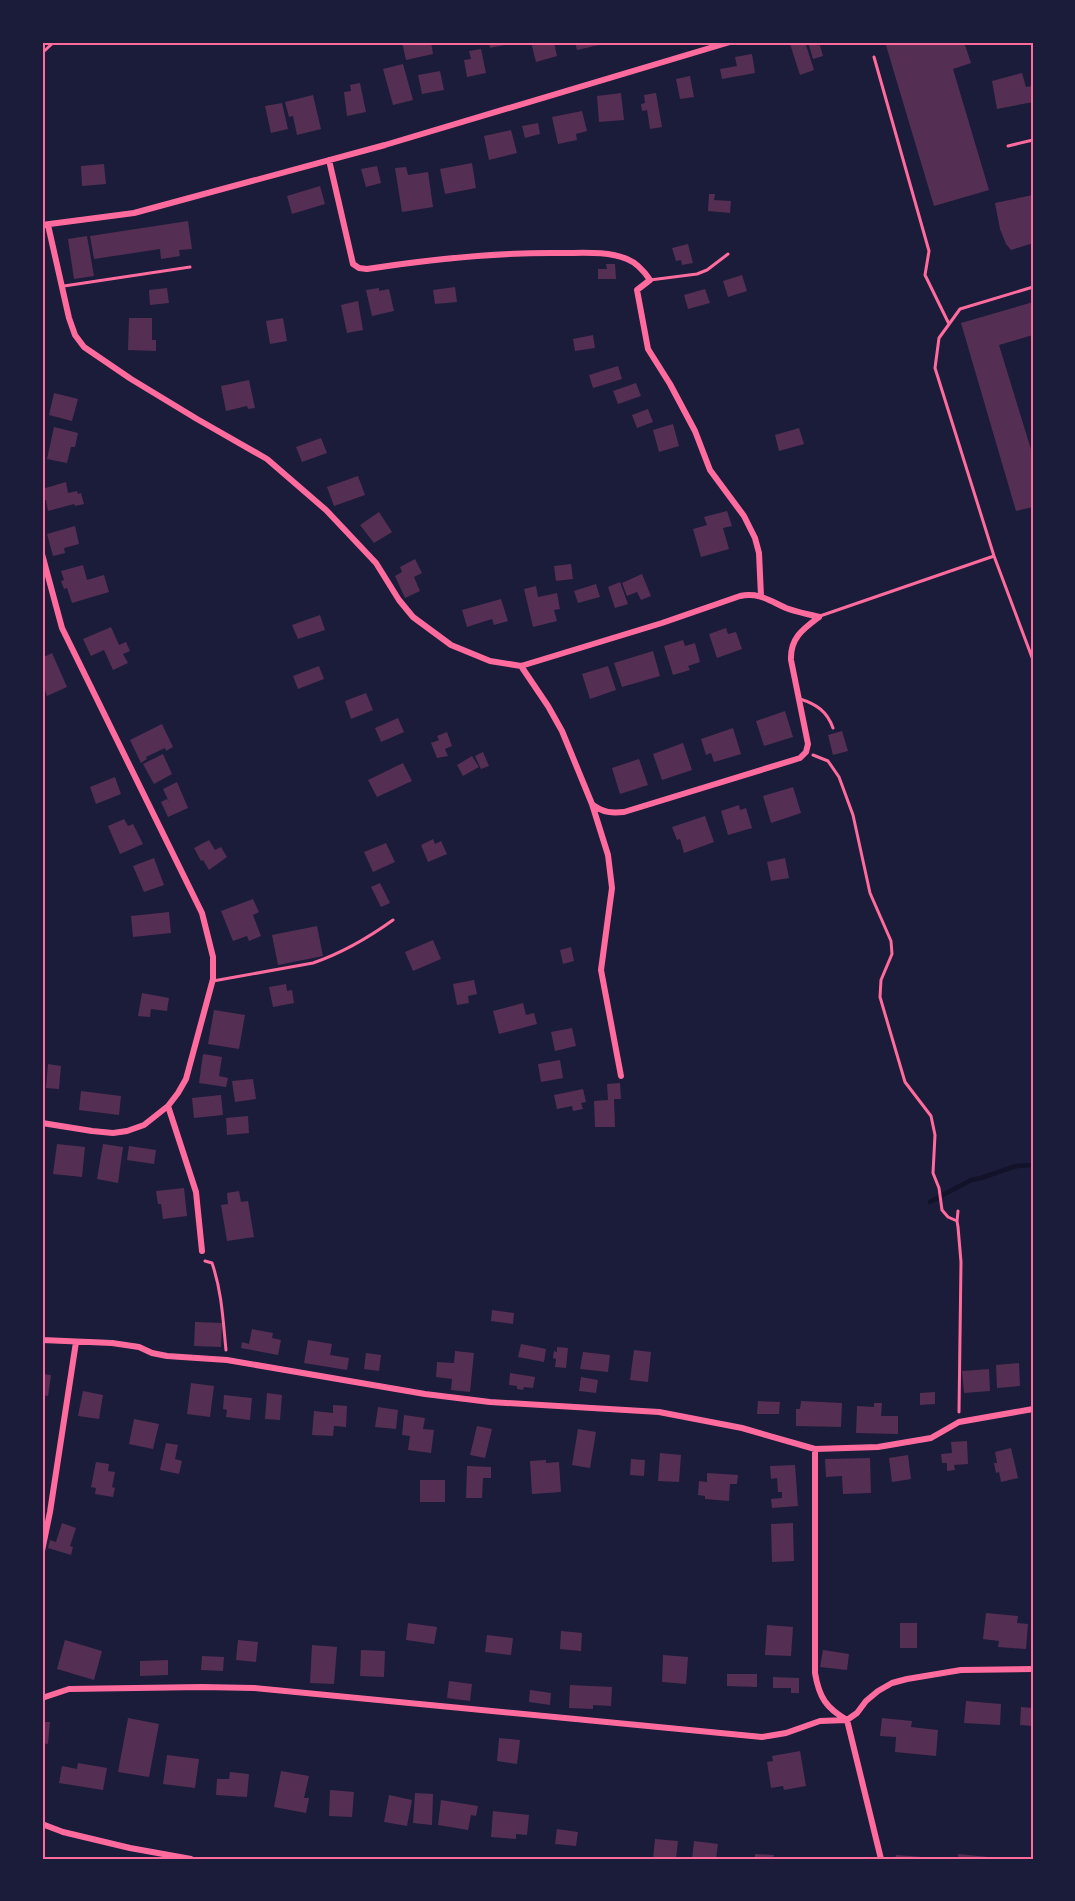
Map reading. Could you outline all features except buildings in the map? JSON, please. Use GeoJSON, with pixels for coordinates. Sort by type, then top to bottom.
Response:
{"type":"FeatureCollection","features":[{"type":"Feature","properties":{"kind":"street"},"geometry":{"type":"LineString","coordinates":[[730,42],[329,160],[134,213],[45,225],[71,324],[75,335],[84,347],[131,380],[267,459],[326,510],[376,563],[399,600],[413,617],[451,645],[478,657],[521,666],[662,624],[740,596],[761,596],[788,609],[819,617]]}},
{"type":"Feature","properties":{"kind":"street"},"geometry":{"type":"LineString","coordinates":[[329,160],[353,264],[359,268],[367,269],[472,256],[527,253],[582,253],[624,258],[637,265],[650,280],[637,290],[648,349],[695,431],[712,474],[749,524],[759,553],[761,596]]}},
{"type":"Feature","properties":{"kind":"street"},"geometry":{"type":"LineString","coordinates":[[42,554],[62,628],[202,913],[213,957],[212,982],[186,1079],[168,1106],[144,1125],[120,1132],[84,1130],[42,1123]]}},
{"type":"Feature","properties":{"kind":"street"},"geometry":{"type":"LineString","coordinates":[[592,804],[605,812],[624,812],[798,760],[806,752],[808,744],[791,660],[793,644],[801,631],[819,617]]}},
{"type":"Feature","properties":{"kind":"street"},"geometry":{"type":"LineString","coordinates":[[521,666],[562,731],[592,804],[608,855],[612,872],[612,888],[601,970],[621,1076]]}},
{"type":"Feature","properties":{"kind":"street"},"geometry":{"type":"LineString","coordinates":[[168,1106],[196,1192],[202,1251]]}},
{"type":"Feature","properties":{"kind":"street"},"geometry":{"type":"LineString","coordinates":[[42,1340],[112,1343],[139,1347],[167,1356],[227,1360],[426,1394],[490,1402],[659,1412],[742,1428],[815,1449],[878,1447],[930,1438],[959,1422],[1033,1409]]}},
{"type":"Feature","properties":{"kind":"street"},"geometry":{"type":"LineString","coordinates":[[42,1551],[76,1342]]}},
{"type":"Feature","properties":{"kind":"street"},"geometry":{"type":"LineString","coordinates":[[815,1449],[815,1673],[819,1693],[826,1704],[847,1720],[881,1859]]}},
{"type":"Feature","properties":{"kind":"street"},"geometry":{"type":"LineString","coordinates":[[42,1698],[69,1689],[254,1688],[762,1737],[786,1733],[820,1721],[847,1720],[878,1691],[899,1681],[961,1670],[1033,1669]]}},
{"type":"Feature","properties":{"kind":"street"},"geometry":{"type":"LineString","coordinates":[[42,1824],[63,1832],[191,1859]]}},
{"type":"Feature","properties":{"kind":"lane"},"geometry":{"type":"LineString","coordinates":[[874,57],[929,251],[925,275],[949,324]]}},
{"type":"Feature","properties":{"kind":"lane"},"geometry":{"type":"LineString","coordinates":[[1008,146],[1033,140]]}},
{"type":"Feature","properties":{"kind":"lane"},"geometry":{"type":"LineString","coordinates":[[650,280],[697,274],[707,270],[728,254]]}},
{"type":"Feature","properties":{"kind":"lane"},"geometry":{"type":"LineString","coordinates":[[62,286],[190,267]]}},
{"type":"Feature","properties":{"kind":"lane"},"geometry":{"type":"LineString","coordinates":[[1033,287],[960,309],[939,338],[935,368],[994,556],[1033,660]]}},
{"type":"Feature","properties":{"kind":"lane"},"geometry":{"type":"LineString","coordinates":[[819,617],[994,556]]}},
{"type":"Feature","properties":{"kind":"lane"},"geometry":{"type":"LineString","coordinates":[[799,698],[822,710],[830,719],[833,728]]}},
{"type":"Feature","properties":{"kind":"lane"},"geometry":{"type":"LineString","coordinates":[[212,982],[329,958],[362,941],[393,920]]}},
{"type":"Feature","properties":{"kind":"path"},"geometry":{"type":"LineString","coordinates":[[42,53],[54,42]]}},
{"type":"Feature","properties":{"kind":"path"},"geometry":{"type":"LineString","coordinates":[[806,752],[828,761],[839,777],[853,815],[870,893],[891,941],[892,954],[881,980],[880,997],[904,1082],[931,1116],[935,1135],[933,1173],[939,1188],[942,1210],[948,1217],[957,1221]]}},
{"type":"Feature","properties":{"kind":"path"},"geometry":{"type":"LineString","coordinates":[[957,1211],[961,1262],[959,1422]]}},
{"type":"Feature","properties":{"kind":"path"},"geometry":{"type":"LineString","coordinates":[[204,1261],[212,1263],[217,1278],[222,1302],[227,1360]]}},
{"type":"Feature","properties":{"kind":"waterway"},"geometry":{"type":"LineString","coordinates":[[930,1202],[971,1180],[1016,1166],[1033,1165]]}}]}
